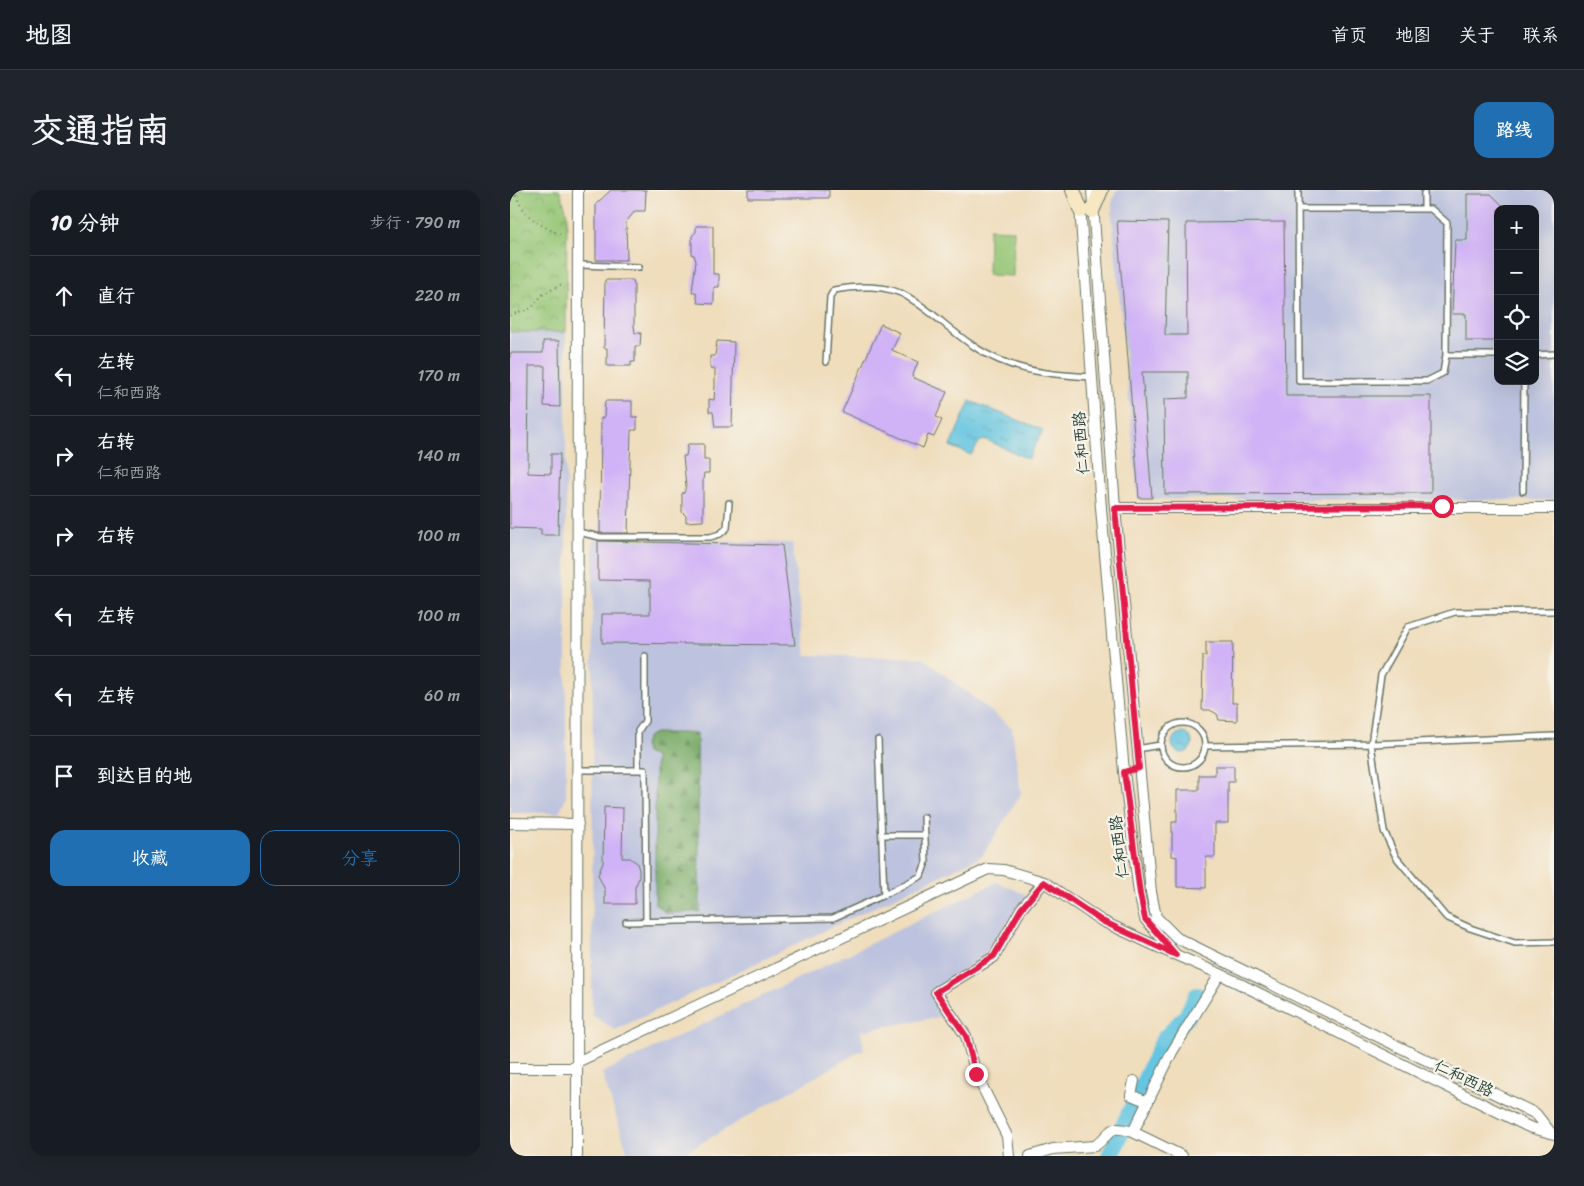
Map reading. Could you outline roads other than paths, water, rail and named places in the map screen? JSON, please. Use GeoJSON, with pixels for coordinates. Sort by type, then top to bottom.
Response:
{"type":"FeatureCollection","features":[{"type":"Feature","properties":{"kind":"main road"},"geometry":{"type":"LineString","coordinates":[[1073,190],[1086,211],[1101,190]]}},
{"type":"Feature","properties":{"kind":"street"},"geometry":{"type":"LineString","coordinates":[[577,1156],[578,190]]}},
{"type":"Feature","properties":{"kind":"street","name":"仁和西路"},"geometry":{"type":"LineString","coordinates":[[1079,190],[1086,211],[1151,892],[1156,917],[1177,938],[1536,1114],[1553,1134]]}},
{"type":"Feature","properties":{"kind":"street","name":"仁和西路"},"geometry":{"type":"LineString","coordinates":[[1092,190],[1086,211],[1092,377],[1124,772],[1145,919],[1176,955],[1220,974],[1529,1127],[1553,1134]]}},
{"type":"Feature","properties":{"kind":"street"},"geometry":{"type":"LineString","coordinates":[[1115,508],[1554,508]]}},
{"type":"Feature","properties":{"kind":"street"},"geometry":{"type":"LineString","coordinates":[[1124,772],[1139,768]]}},
{"type":"Feature","properties":{"kind":"street"},"geometry":{"type":"LineString","coordinates":[[510,823],[578,824]]}},
{"type":"Feature","properties":{"kind":"street"},"geometry":{"type":"LineString","coordinates":[[510,1068],[577,1065],[988,868],[1004,870],[1044,882],[1102,921],[1176,955]]}},
{"type":"Feature","properties":{"kind":"street"},"geometry":{"type":"LineString","coordinates":[[1009,1156],[1007,1136],[976,1074],[966,1036],[936,992],[994,956],[1021,909],[1044,882]]}},
{"type":"Feature","properties":{"kind":"street"},"geometry":{"type":"LineString","coordinates":[[1131,1131],[1172,1052],[1220,974]]}},
{"type":"Feature","properties":{"kind":"street"},"geometry":{"type":"LineString","coordinates":[[1134,1081],[1131,1095],[1146,1102]]}},
{"type":"Feature","properties":{"kind":"street"},"geometry":{"type":"LineString","coordinates":[[1030,1156],[1053,1149],[1094,1146],[1112,1129],[1118,1127],[1131,1131],[1182,1156]]}},
{"type":"Feature","properties":{"kind":"lane"},"geometry":{"type":"LineString","coordinates":[[1298,190],[1300,209],[1299,381],[1427,381],[1443,372],[1446,355],[1447,223],[1431,209],[1300,209]]}},
{"type":"Feature","properties":{"kind":"lane"},"geometry":{"type":"LineString","coordinates":[[1424,193],[1424,209]]}},
{"type":"Feature","properties":{"kind":"lane"},"geometry":{"type":"LineString","coordinates":[[579,265],[638,266]]}},
{"type":"Feature","properties":{"kind":"lane"},"geometry":{"type":"LineString","coordinates":[[826,362],[830,297],[834,290],[858,285],[907,296],[964,342],[997,360],[1030,372],[1092,377]]}},
{"type":"Feature","properties":{"kind":"lane"},"geometry":{"type":"LineString","coordinates":[[1539,354],[1554,354]]}},
{"type":"Feature","properties":{"kind":"lane"},"geometry":{"type":"LineString","coordinates":[[1446,355],[1494,355]]}},
{"type":"Feature","properties":{"kind":"lane"},"geometry":{"type":"LineString","coordinates":[[1523,491],[1524,385]]}},
{"type":"Feature","properties":{"kind":"lane"},"geometry":{"type":"LineString","coordinates":[[578,532],[600,536],[710,537],[720,534],[727,528],[729,503]]}},
{"type":"Feature","properties":{"kind":"lane"},"geometry":{"type":"LineString","coordinates":[[1554,611],[1455,612],[1408,627],[1381,675],[1371,744],[1384,832],[1396,857],[1446,916],[1470,928],[1515,943],[1554,942]]}},
{"type":"Feature","properties":{"kind":"lane"},"geometry":{"type":"LineString","coordinates":[[638,770],[638,731],[645,721],[645,656]]}},
{"type":"Feature","properties":{"kind":"lane"},"geometry":{"type":"LineString","coordinates":[[1180,723],[1194,726],[1200,731],[1205,746],[1200,759],[1189,766],[1182,767],[1169,763],[1164,757],[1160,745],[1166,730],[1180,723]]}},
{"type":"Feature","properties":{"kind":"lane"},"geometry":{"type":"LineString","coordinates":[[1205,746],[1371,744],[1554,736]]}},
{"type":"Feature","properties":{"kind":"lane"},"geometry":{"type":"LineString","coordinates":[[878,740],[884,896]]}},
{"type":"Feature","properties":{"kind":"lane"},"geometry":{"type":"LineString","coordinates":[[1137,749],[1160,745]]}},
{"type":"Feature","properties":{"kind":"lane"},"geometry":{"type":"LineString","coordinates":[[578,770],[645,770],[646,920]]}},
{"type":"Feature","properties":{"kind":"lane"},"geometry":{"type":"LineString","coordinates":[[626,922],[646,920],[833,918],[884,896],[921,876],[926,862],[924,817]]}},
{"type":"Feature","properties":{"kind":"lane"},"geometry":{"type":"LineString","coordinates":[[882,835],[925,835]]}},
{"type":"Feature","properties":{"kind":"water"},"geometry":{"type":"Polygon","coordinates":[[[970,401],[1043,430],[1028,459],[987,440],[980,441],[971,455],[950,446],[970,401]]]}},
{"type":"Feature","properties":{"kind":"water"},"geometry":{"type":"Polygon","coordinates":[[[1182,733],[1189,736],[1192,743],[1189,750],[1182,753],[1175,750],[1172,743],[1175,736],[1182,733]]]}},
{"type":"Feature","properties":{"kind":"waterway"},"geometry":{"type":"LineString","coordinates":[[1110,1156],[1164,1040],[1187,1016],[1197,996]]}}]}
